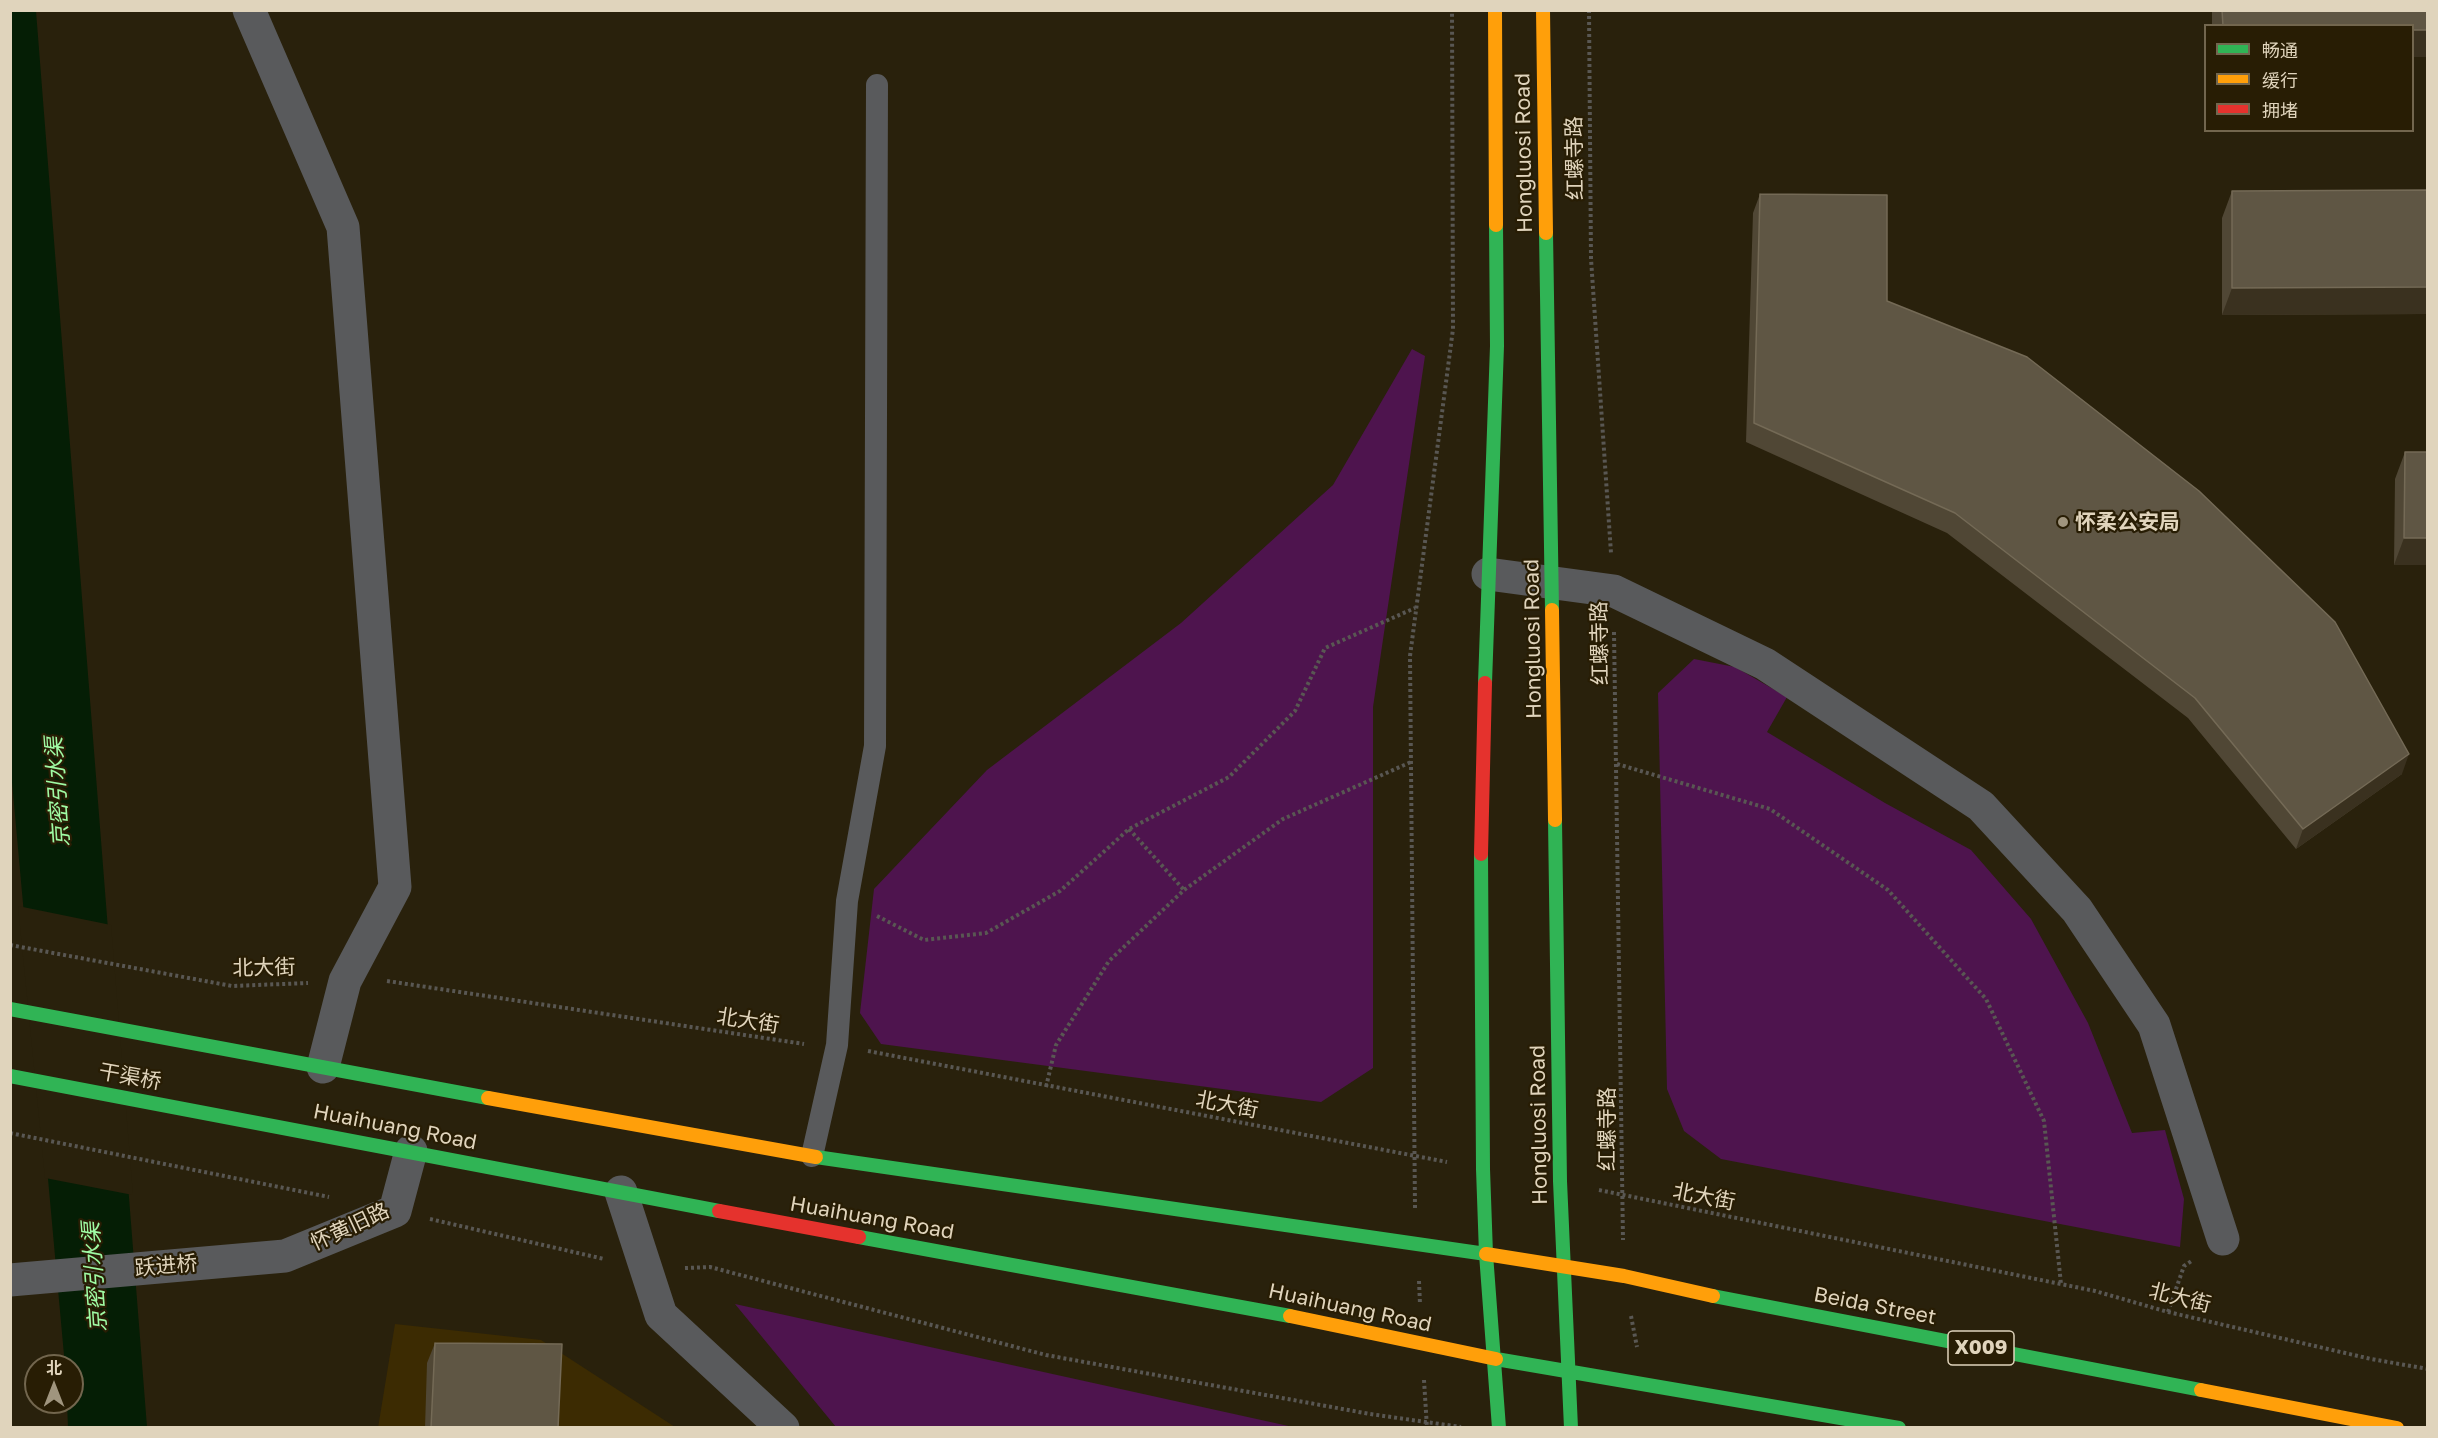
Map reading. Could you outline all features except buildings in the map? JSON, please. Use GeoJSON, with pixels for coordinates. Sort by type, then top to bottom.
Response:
{"type":"FeatureCollection","features":[{"type":"Feature","properties":{"kind":"main road","name":"Hongluosi Road"},"geometry":{"type":"LineString","coordinates":[[1495,10],[1497,346],[1481,807],[1483,1169],[1486,1254],[1496,1359],[1499,1428]]}},
{"type":"Feature","properties":{"kind":"main road","name":"Hongluosi Road"},"geometry":{"type":"LineString","coordinates":[[1543,10],[1560,1181],[1571,1428]]}},
{"type":"Feature","properties":{"kind":"main road","name":"X009"},"geometry":{"type":"LineString","coordinates":[[10,1010],[764,1149],[1417,1242],[1486,1254]]}},
{"type":"Feature","properties":{"kind":"main road","name":"干渠桥"},"geometry":{"type":"LineString","coordinates":[[10,1076],[242,1118]]}},
{"type":"Feature","properties":{"kind":"main road","name":"Huaihuang Road"},"geometry":{"type":"LineString","coordinates":[[242,1118],[621,1192],[1350,1327],[1496,1359]]}},
{"type":"Feature","properties":{"kind":"main road","name":"Beida Street"},"geometry":{"type":"LineString","coordinates":[[1486,1254],[1624,1276],[1693,1292],[2397,1428]]}},
{"type":"Feature","properties":{"kind":"main road"},"geometry":{"type":"LineString","coordinates":[[1496,1359],[1899,1428]]}},
{"type":"Feature","properties":{"kind":"street"},"geometry":{"type":"LineString","coordinates":[[249,10],[343,227],[395,887],[345,981],[323,1067]]}},
{"type":"Feature","properties":{"kind":"street"},"geometry":{"type":"LineString","coordinates":[[1488,574],[1614,591],[1765,664],[1981,806],[2077,910],[2154,1025],[2223,1239]]}},
{"type":"Feature","properties":{"kind":"street","name":"怀黄旧路"},"geometry":{"type":"LineString","coordinates":[[285,1256],[395,1211],[411,1151]]}},
{"type":"Feature","properties":{"kind":"street"},"geometry":{"type":"LineString","coordinates":[[621,1192],[661,1315],[783,1428]]}},
{"type":"Feature","properties":{"kind":"street","name":"跃进桥"},"geometry":{"type":"LineString","coordinates":[[10,1280],[285,1256]]}},
{"type":"Feature","properties":{"kind":"lane"},"geometry":{"type":"LineString","coordinates":[[812,1156],[837,1045],[847,901],[875,746],[877,85]]}},
{"type":"Feature","properties":{"kind":"path"},"geometry":{"type":"LineString","coordinates":[[1417,1242],[1413,1156],[1410,656],[1453,329],[1452,10]]}},
{"type":"Feature","properties":{"kind":"path","name":"红螺寺路"},"geometry":{"type":"LineString","coordinates":[[1589,10],[1591,259],[1614,591],[1624,1276]]}},
{"type":"Feature","properties":{"kind":"path"},"geometry":{"type":"LineString","coordinates":[[847,901],[924,940],[986,933],[1060,891],[1129,829],[1229,777],[1294,711],[1325,648],[1416,607]]}},
{"type":"Feature","properties":{"kind":"path"},"geometry":{"type":"LineString","coordinates":[[1046,1087],[1056,1045],[1109,962],[1184,890],[1283,819],[1411,762]]}},
{"type":"Feature","properties":{"kind":"path"},"geometry":{"type":"LineString","coordinates":[[1617,764],[1770,809],[1888,890],[1986,999],[2044,1121],[2061,1284]]}},
{"type":"Feature","properties":{"kind":"path"},"geometry":{"type":"LineString","coordinates":[[1129,829],[1184,890]]}},
{"type":"Feature","properties":{"kind":"path","name":"北大街"},"geometry":{"type":"LineString","coordinates":[[10,945],[232,986],[396,981],[798,1044],[837,1045],[1046,1087],[1483,1169]]}},
{"type":"Feature","properties":{"kind":"path"},"geometry":{"type":"LineString","coordinates":[[10,1133],[338,1198]]}},
{"type":"Feature","properties":{"kind":"path","name":"北大街"},"geometry":{"type":"LineString","coordinates":[[1560,1181],[1622,1196],[2061,1284],[2168,1312],[2371,1359],[2427,1369]]}},
{"type":"Feature","properties":{"kind":"path"},"geometry":{"type":"LineString","coordinates":[[395,1211],[646,1269],[710,1267],[1046,1355],[1370,1414],[1461,1428]]}},
{"type":"Feature","properties":{"kind":"path"},"geometry":{"type":"LineString","coordinates":[[2168,1312],[2184,1266],[2223,1239]]}},
{"type":"Feature","properties":{"kind":"shaded area"},"geometry":{"type":"Polygon","coordinates":[[[1412,349],[1425,356],[1373,707],[1373,1068],[1321,1102],[881,1044],[860,1013],[874,889],[987,770],[1181,623],[1333,485],[1412,349]]]}},
{"type":"Feature","properties":{"kind":"shaded area"},"geometry":{"type":"Polygon","coordinates":[[[1694,659],[1735,667],[1787,697],[1767,732],[1885,803],[1971,850],[2031,919],[2088,1023],[2132,1133],[2165,1130],[2184,1199],[2180,1247],[1721,1159],[1684,1131],[1667,1089],[1658,693],[1694,659]]]}},
{"type":"Feature","properties":{"kind":"shaded area"},"geometry":{"type":"Polygon","coordinates":[[[735,1304],[1293,1427],[836,1427],[735,1304]]]}},
{"type":"Feature","properties":{"kind":"shaded area"},"geometry":{"type":"Polygon","coordinates":[[[395,1324],[541,1340],[675,1427],[378,1428],[395,1324]]]}},
{"type":"Feature","properties":{"kind":"water","name":"京密引水渠"},"geometry":{"type":"Polygon","coordinates":[[[10,11],[36,11],[147,1427],[68,1427],[67,1414],[84,1414],[84,1354],[64,1354],[11,771],[10,11]]]}},
{"type":"Feature","properties":{"kind":"pier"},"geometry":{"type":"Polygon","coordinates":[[[18,906],[111,925],[133,1195],[45,1178],[18,906]]]}},
{"type":"Feature","properties":{"kind":"traffic: fast"},"geometry":{"type":"LineString","coordinates":[[1485,683],[1497,346],[1496,225]]}},
{"type":"Feature","properties":{"kind":"traffic: fast"},"geometry":{"type":"LineString","coordinates":[[1546,233],[1552,610]]}},
{"type":"Feature","properties":{"kind":"traffic: fast"},"geometry":{"type":"LineString","coordinates":[[1555,820],[1560,1181],[1571,1428]]}},
{"type":"Feature","properties":{"kind":"traffic: fast"},"geometry":{"type":"LineString","coordinates":[[1481,854],[1483,1169],[1486,1254],[1499,1428]]}},
{"type":"Feature","properties":{"kind":"traffic: fast"},"geometry":{"type":"LineString","coordinates":[[10,1009],[488,1098]]}},
{"type":"Feature","properties":{"kind":"traffic: fast"},"geometry":{"type":"LineString","coordinates":[[10,1076],[719,1211]]}},
{"type":"Feature","properties":{"kind":"traffic: fast"},"geometry":{"type":"LineString","coordinates":[[816,1157],[1486,1254]]}},
{"type":"Feature","properties":{"kind":"traffic: fast"},"geometry":{"type":"LineString","coordinates":[[859,1237],[1290,1316]]}},
{"type":"Feature","properties":{"kind":"traffic: fast"},"geometry":{"type":"LineString","coordinates":[[1713,1296],[2201,1390]]}},
{"type":"Feature","properties":{"kind":"traffic: fast"},"geometry":{"type":"LineString","coordinates":[[1496,1359],[1899,1428]]}},
{"type":"Feature","properties":{"kind":"traffic: slow"},"geometry":{"type":"LineString","coordinates":[[1495,10],[1496,225]]}},
{"type":"Feature","properties":{"kind":"traffic: slow"},"geometry":{"type":"LineString","coordinates":[[1543,10],[1546,233]]}},
{"type":"Feature","properties":{"kind":"traffic: slow"},"geometry":{"type":"LineString","coordinates":[[1552,610],[1555,820]]}},
{"type":"Feature","properties":{"kind":"traffic: slow"},"geometry":{"type":"LineString","coordinates":[[488,1098],[816,1157]]}},
{"type":"Feature","properties":{"kind":"traffic: slow"},"geometry":{"type":"LineString","coordinates":[[1486,1254],[1624,1276],[1713,1296]]}},
{"type":"Feature","properties":{"kind":"traffic: slow"},"geometry":{"type":"LineString","coordinates":[[1290,1316],[1496,1359]]}},
{"type":"Feature","properties":{"kind":"traffic: slow"},"geometry":{"type":"LineString","coordinates":[[2201,1390],[2397,1428]]}},
{"type":"Feature","properties":{"kind":"traffic: jam"},"geometry":{"type":"LineString","coordinates":[[1481,854],[1485,683]]}},
{"type":"Feature","properties":{"kind":"traffic: jam"},"geometry":{"type":"LineString","coordinates":[[719,1211],[859,1237]]}},
{"type":"Feature","properties":{"kind":"place","name":"怀柔公安局"},"geometry":{"type":"Point","coordinates":[2063,522]}}]}
